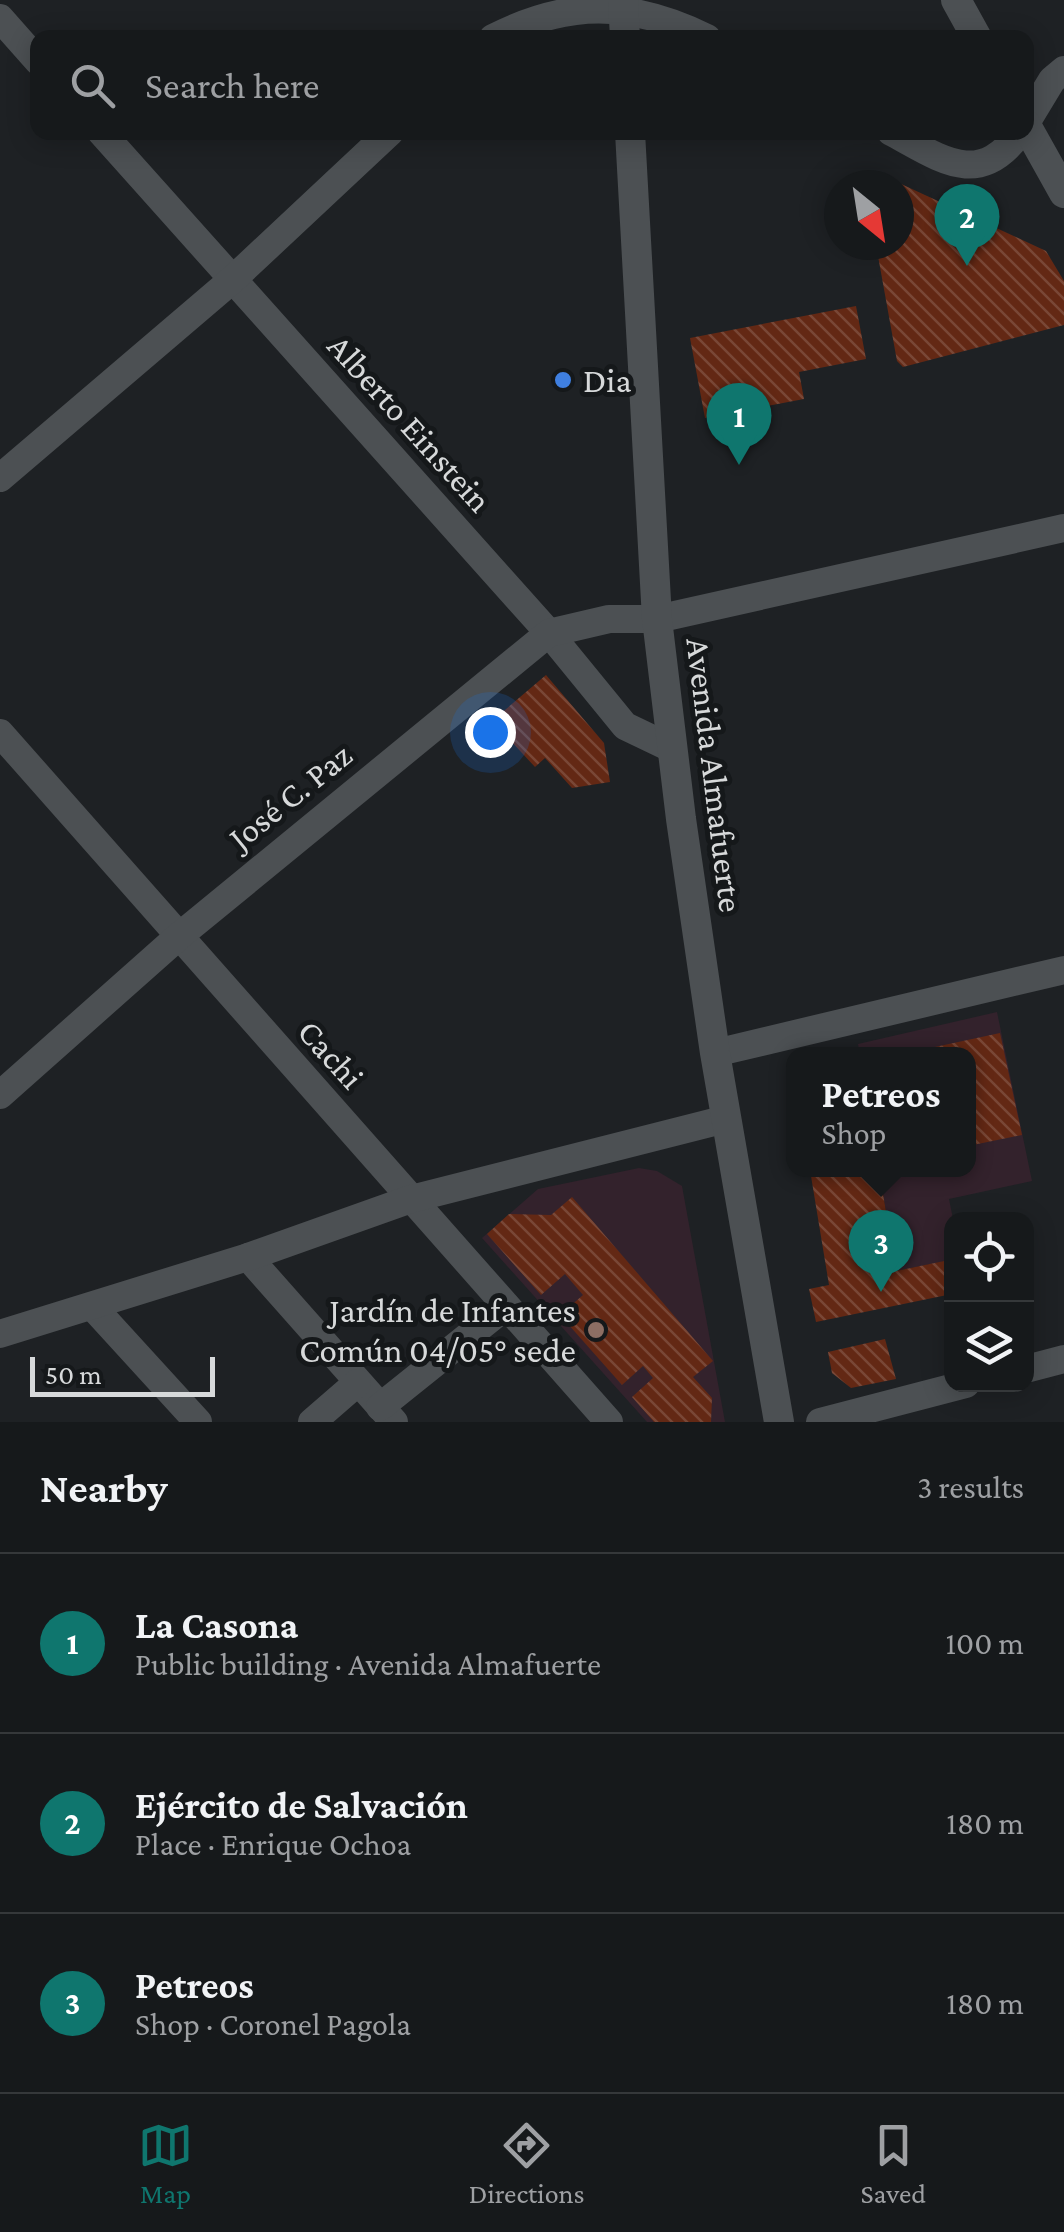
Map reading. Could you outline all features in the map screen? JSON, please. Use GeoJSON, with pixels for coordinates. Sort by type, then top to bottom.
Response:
{"type":"FeatureCollection","features":[{"type":"Feature","properties":{"kind":"main road"},"geometry":{"type":"LineString","coordinates":[[956,0],[973,30]]}},
{"type":"Feature","properties":{"kind":"main road"},"geometry":{"type":"LineString","coordinates":[[623,3],[624,30]]}},
{"type":"Feature","properties":{"kind":"main road"},"geometry":{"type":"LineString","coordinates":[[1034,139],[1064,193]]}},
{"type":"Feature","properties":{"kind":"main road","name":"Avenida Almafuerte"},"geometry":{"type":"LineString","coordinates":[[630,140],[658,619],[716,1053],[778,1422]]}},
{"type":"Feature","properties":{"kind":"street"},"geometry":{"type":"LineString","coordinates":[[503,30],[552,2],[623,3],[692,30]]}},
{"type":"Feature","properties":{"kind":"street"},"geometry":{"type":"LineString","coordinates":[[0,18],[30,52]]}},
{"type":"Feature","properties":{"kind":"street"},"geometry":{"type":"LineString","coordinates":[[1034,110],[1052,80],[1064,70]]}},
{"type":"Feature","properties":{"kind":"street","name":"Alberto Einstein"},"geometry":{"type":"LineString","coordinates":[[108,140],[549,633],[625,726],[673,749]]}},
{"type":"Feature","properties":{"kind":"street"},"geometry":{"type":"LineString","coordinates":[[0,478],[232,280],[381,140]]}},
{"type":"Feature","properties":{"kind":"street"},"geometry":{"type":"LineString","coordinates":[[907,140],[966,167],[984,164],[1013,140]]}},
{"type":"Feature","properties":{"kind":"street","name":"José C. Paz"},"geometry":{"type":"LineString","coordinates":[[0,1095],[178,937],[549,633],[609,619],[658,619],[1064,528]]}},
{"type":"Feature","properties":{"kind":"street","name":"Cachi"},"geometry":{"type":"LineString","coordinates":[[0,733],[608,1422]]}},
{"type":"Feature","properties":{"kind":"street"},"geometry":{"type":"LineString","coordinates":[[716,1053],[1064,970]]}},
{"type":"Feature","properties":{"kind":"street"},"geometry":{"type":"LineString","coordinates":[[0,1334],[248,1258],[411,1200],[726,1119]]}},
{"type":"Feature","properties":{"kind":"street"},"geometry":{"type":"LineString","coordinates":[[248,1258],[387,1415],[506,1306]]}},
{"type":"Feature","properties":{"kind":"street"},"geometry":{"type":"LineString","coordinates":[[93,1307],[198,1422]]}},
{"type":"Feature","properties":{"kind":"street"},"geometry":{"type":"LineString","coordinates":[[1034,1367],[1064,1360]]}},
{"type":"Feature","properties":{"kind":"street"},"geometry":{"type":"LineString","coordinates":[[312,1422],[357,1383]]}},
{"type":"Feature","properties":{"kind":"street"},"geometry":{"type":"LineString","coordinates":[[820,1422],[944,1390]]}},
{"type":"Feature","properties":{"kind":"shaded area"},"geometry":{"type":"Polygon","coordinates":[[[997,1012],[1032,1181],[949,1199],[952,1212],[944,1212],[944,1261],[896,1271],[880,1177],[976,1177],[976,1047],[858,1044],[997,1012]]]}},
{"type":"Feature","properties":{"kind":"shaded area"},"geometry":{"type":"Polygon","coordinates":[[[639,1168],[657,1171],[682,1186],[725,1422],[647,1422],[482,1238],[538,1189],[639,1168]]]}},
{"type":"Feature","properties":{"kind":"building"},"geometry":{"type":"Polygon","coordinates":[[[914,190],[1046,251],[1064,281],[1064,325],[903,367],[897,361],[879,260],[914,260],[914,190]]]}},
{"type":"Feature","properties":{"kind":"building"},"geometry":{"type":"Polygon","coordinates":[[[856,306],[866,359],[799,372],[804,399],[705,418],[690,338],[856,306]]]}},
{"type":"Feature","properties":{"kind":"building"},"geometry":{"type":"Polygon","coordinates":[[[546,675],[604,743],[610,782],[572,788],[545,758],[535,767],[492,721],[546,675]]]}},
{"type":"Feature","properties":{"kind":"building"},"geometry":{"type":"Polygon","coordinates":[[[1000,1033],[1022,1135],[976,1144],[976,1047],[935,1047],[1000,1033]]]}},
{"type":"Feature","properties":{"kind":"building"},"geometry":{"type":"Polygon","coordinates":[[[811,1177],[880,1177],[896,1271],[944,1261],[944,1296],[816,1322],[809,1289],[829,1285],[811,1177]]]}},
{"type":"Feature","properties":{"kind":"building"},"geometry":{"type":"Polygon","coordinates":[[[572,1197],[713,1361],[693,1377],[712,1398],[711,1422],[654,1422],[632,1397],[653,1378],[643,1366],[622,1385],[560,1315],[583,1295],[565,1274],[541,1295],[487,1234],[509,1214],[551,1215],[572,1197]]]}},
{"type":"Feature","properties":{"kind":"building"},"geometry":{"type":"Polygon","coordinates":[[[885,1339],[896,1379],[851,1388],[832,1373],[828,1352],[885,1339]]]}},
{"type":"Feature","properties":{"kind":"place","name":"Ejército de Salvación"},"geometry":{"type":"Point","coordinates":[967,266]}},
{"type":"Feature","properties":{"kind":"place","name":"Dia"},"geometry":{"type":"Point","coordinates":[563,380]}},
{"type":"Feature","properties":{"kind":"place","name":"La Casona"},"geometry":{"type":"Point","coordinates":[739,465]}},
{"type":"Feature","properties":{"kind":"place","name":"Petreos"},"geometry":{"type":"Point","coordinates":[881,1292]}},
{"type":"Feature","properties":{"kind":"place","name":"Jardín de Infantes Común 04/05° sede"},"geometry":{"type":"Point","coordinates":[596,1330]}}]}
